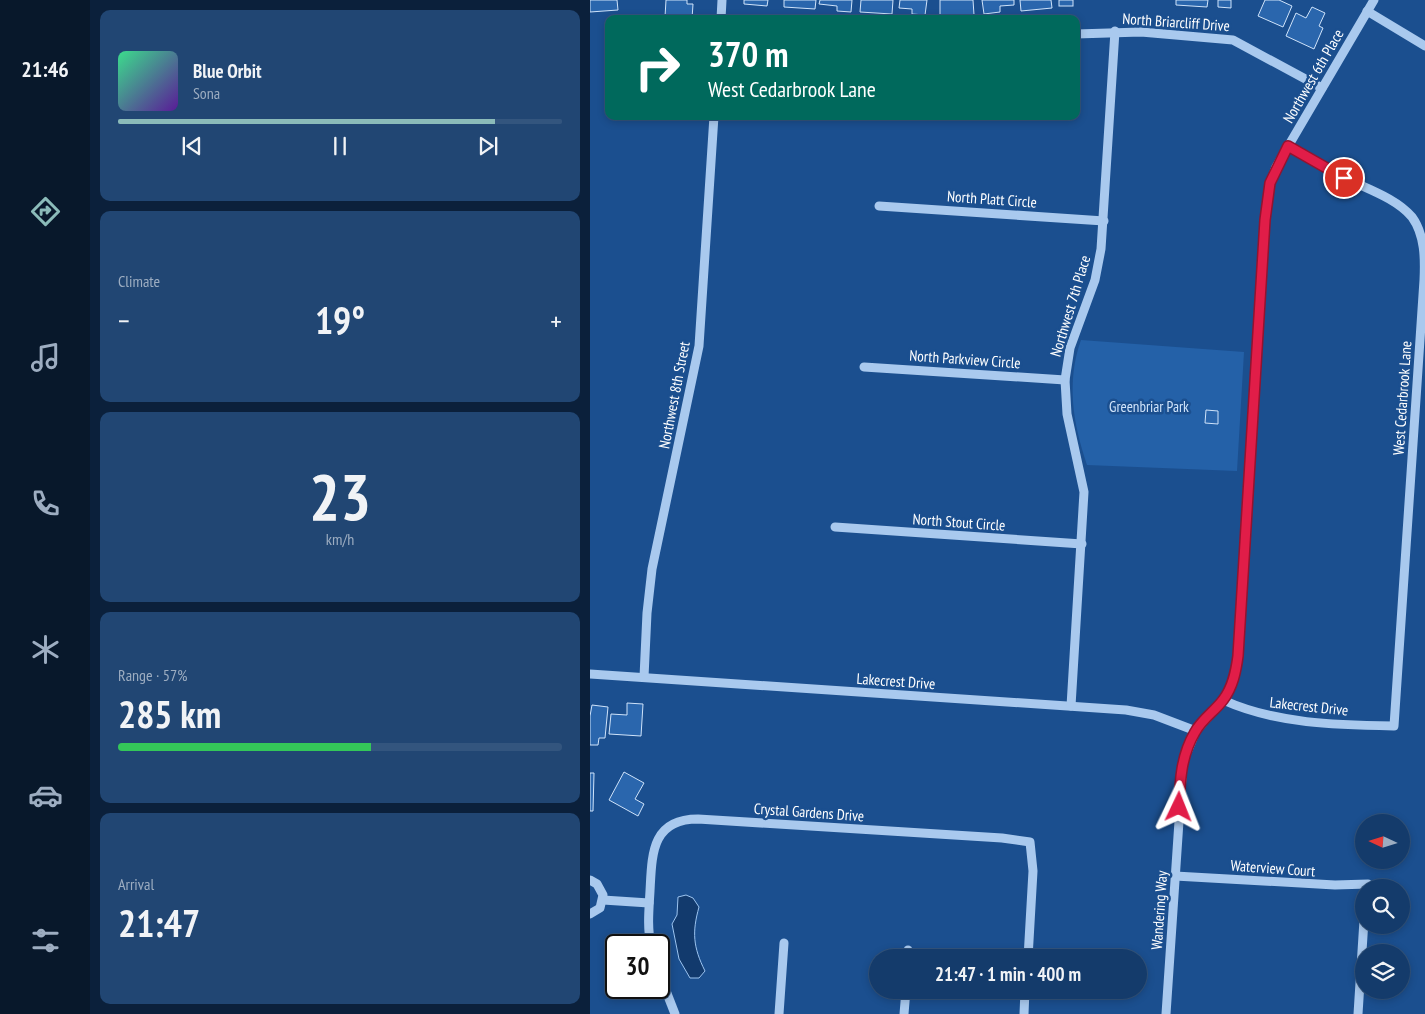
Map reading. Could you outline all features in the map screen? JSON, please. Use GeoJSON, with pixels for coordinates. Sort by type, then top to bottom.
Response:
{"type":"FeatureCollection","features":[{"type":"Feature","properties":{"kind":"street"},"geometry":{"type":"LineString","coordinates":[[721,15],[722,0]]}},
{"type":"Feature","properties":{"kind":"street","name":"Northwest 6th Place"},"geometry":{"type":"LineString","coordinates":[[1179,807],[1183,762],[1196,731],[1223,700],[1231,686],[1238,656],[1267,198],[1270,183],[1288,146],[1374,0]]}},
{"type":"Feature","properties":{"kind":"street"},"geometry":{"type":"LineString","coordinates":[[1367,11],[1425,46]]}},
{"type":"Feature","properties":{"kind":"street","name":"North Briarcliff Drive"},"geometry":{"type":"LineString","coordinates":[[1080,34],[1115,31],[1200,35],[1233,40],[1322,88]]}},
{"type":"Feature","properties":{"kind":"street","name":"Northwest 7th Place"},"geometry":{"type":"LineString","coordinates":[[1071,706],[1084,492],[1067,414],[1065,380],[1075,331],[1095,280],[1104,221],[1115,31]]}},
{"type":"Feature","properties":{"kind":"street","name":"Northwest 8th Street"},"geometry":{"type":"LineString","coordinates":[[644,678],[647,613],[652,569],[699,346],[714,120]]}},
{"type":"Feature","properties":{"kind":"street","name":"West Cedarbrook Lane"},"geometry":{"type":"LineString","coordinates":[[1288,146],[1329,170],[1389,199],[1405,211],[1416,224],[1424,246],[1424,280],[1394,726]]}},
{"type":"Feature","properties":{"kind":"street","name":"North Platt Circle"},"geometry":{"type":"LineString","coordinates":[[879,206],[1104,221]]}},
{"type":"Feature","properties":{"kind":"street","name":"North Parkview Circle"},"geometry":{"type":"LineString","coordinates":[[864,366],[1065,380]]}},
{"type":"Feature","properties":{"kind":"street","name":"North Stout Circle"},"geometry":{"type":"LineString","coordinates":[[835,527],[1082,544]]}},
{"type":"Feature","properties":{"kind":"street","name":"Lakecrest Drive"},"geometry":{"type":"LineString","coordinates":[[590,674],[1140,712],[1196,731]]}},
{"type":"Feature","properties":{"kind":"street","name":"Lakecrest Drive"},"geometry":{"type":"LineString","coordinates":[[1223,700],[1251,712],[1278,718],[1394,726]]}},
{"type":"Feature","properties":{"kind":"street","name":"Wandering Way"},"geometry":{"type":"LineString","coordinates":[[1166,1014],[1179,807]]}},
{"type":"Feature","properties":{"kind":"street","name":"Crystal Gardens Drive"},"geometry":{"type":"LineString","coordinates":[[650,934],[649,903],[652,858],[656,844],[669,826],[687,819],[975,836],[1030,842],[1033,871],[1029,949]]}},
{"type":"Feature","properties":{"kind":"street","name":"Waterview Court"},"geometry":{"type":"LineString","coordinates":[[1175,876],[1355,886]]}},
{"type":"Feature","properties":{"kind":"street"},"geometry":{"type":"LineString","coordinates":[[590,880],[601,889],[603,900],[600,908],[590,914]]}},
{"type":"Feature","properties":{"kind":"street"},"geometry":{"type":"LineString","coordinates":[[603,900],[649,903]]}},
{"type":"Feature","properties":{"kind":"street"},"geometry":{"type":"LineString","coordinates":[[1358,1014],[1363,934]]}},
{"type":"Feature","properties":{"kind":"street"},"geometry":{"type":"LineString","coordinates":[[779,1014],[784,942]]}},
{"type":"Feature","properties":{"kind":"street"},"geometry":{"type":"LineString","coordinates":[[669,999],[675,1014]]}},
{"type":"Feature","properties":{"kind":"street"},"geometry":{"type":"LineString","coordinates":[[904,1014],[905,999]]}},
{"type":"Feature","properties":{"kind":"street"},"geometry":{"type":"LineString","coordinates":[[1024,1014],[1025,999]]}},
{"type":"Feature","properties":{"kind":"green space","name":"Greenbriar Park"},"geometry":{"type":"Polygon","coordinates":[[[1081,340],[1244,352],[1237,471],[1087,465],[1078,434],[1073,403],[1074,371],[1081,340]]]}},
{"type":"Feature","properties":{"kind":"shaded area"},"geometry":{"type":"Polygon","coordinates":[[[686,895],[693,898],[699,907],[695,924],[695,939],[698,954],[705,971],[699,978],[690,978],[679,959],[672,924],[677,915],[678,897],[686,895]]]}},
{"type":"Feature","properties":{"kind":"building"},"geometry":{"type":"Polygon","coordinates":[[[590,0],[617,0],[618,10],[590,12],[590,0]]]}},
{"type":"Feature","properties":{"kind":"building"},"geometry":{"type":"Polygon","coordinates":[[[666,0],[687,0],[687,4],[693,4],[692,15],[665,15],[666,0]]]}},
{"type":"Feature","properties":{"kind":"building"},"geometry":{"type":"Polygon","coordinates":[[[744,0],[768,0],[767,6],[744,4],[744,0]]]}},
{"type":"Feature","properties":{"kind":"building"},"geometry":{"type":"Polygon","coordinates":[[[784,0],[816,0],[815,9],[784,7],[784,0]]]}},
{"type":"Feature","properties":{"kind":"building"},"geometry":{"type":"Polygon","coordinates":[[[820,0],[852,0],[851,12],[837,11],[837,6],[819,4],[820,0]]]}},
{"type":"Feature","properties":{"kind":"building"},"geometry":{"type":"Polygon","coordinates":[[[861,0],[893,0],[892,14],[860,12],[861,0]]]}},
{"type":"Feature","properties":{"kind":"building"},"geometry":{"type":"Polygon","coordinates":[[[900,0],[927,0],[925,15],[912,14],[912,9],[899,8],[900,0]]]}},
{"type":"Feature","properties":{"kind":"building"},"geometry":{"type":"Polygon","coordinates":[[[940,0],[973,0],[974,15],[940,15],[940,0]]]}},
{"type":"Feature","properties":{"kind":"building"},"geometry":{"type":"Polygon","coordinates":[[[982,0],[1014,0],[1014,5],[1000,6],[1000,12],[984,14],[982,0]]]}},
{"type":"Feature","properties":{"kind":"building"},"geometry":{"type":"Polygon","coordinates":[[[1020,0],[1051,0],[1052,8],[1021,11],[1020,0]]]}},
{"type":"Feature","properties":{"kind":"building"},"geometry":{"type":"Polygon","coordinates":[[[1059,0],[1073,0],[1073,6],[1059,6],[1059,0]]]}},
{"type":"Feature","properties":{"kind":"building"},"geometry":{"type":"Polygon","coordinates":[[[1176,0],[1208,0],[1207,7],[1176,5],[1176,0]]]}},
{"type":"Feature","properties":{"kind":"building"},"geometry":{"type":"Polygon","coordinates":[[[1218,0],[1231,0],[1231,8],[1218,7],[1218,0]]]}},
{"type":"Feature","properties":{"kind":"building"},"geometry":{"type":"Polygon","coordinates":[[[1265,0],[1279,0],[1292,6],[1283,27],[1258,16],[1265,0]]]}},
{"type":"Feature","properties":{"kind":"building"},"geometry":{"type":"Polygon","coordinates":[[[1312,7],[1325,13],[1319,26],[1323,28],[1314,49],[1286,36],[1296,13],[1306,18],[1312,7]]]}},
{"type":"Feature","properties":{"kind":"building"},"geometry":{"type":"Polygon","coordinates":[[[1206,410],[1218,411],[1218,424],[1205,423],[1206,410]]]}},
{"type":"Feature","properties":{"kind":"building"},"geometry":{"type":"Polygon","coordinates":[[[627,703],[643,704],[641,736],[609,734],[611,714],[627,715],[627,703]]]}},
{"type":"Feature","properties":{"kind":"building"},"geometry":{"type":"Polygon","coordinates":[[[592,705],[608,707],[605,738],[599,738],[598,745],[590,745],[592,705]]]}},
{"type":"Feature","properties":{"kind":"building"},"geometry":{"type":"Polygon","coordinates":[[[624,772],[644,783],[635,799],[644,804],[638,816],[609,800],[624,772]]]}},
{"type":"Feature","properties":{"kind":"building"},"geometry":{"type":"Polygon","coordinates":[[[590,773],[594,773],[593,811],[590,811],[590,773]]]}},
{"type":"Feature","properties":{"kind":"route"},"geometry":{"type":"LineString","coordinates":[[1179,807],[1180,778],[1187,749],[1196,731],[1223,700],[1236,672],[1265,220],[1270,183],[1288,146],[1344,178]]}}]}
